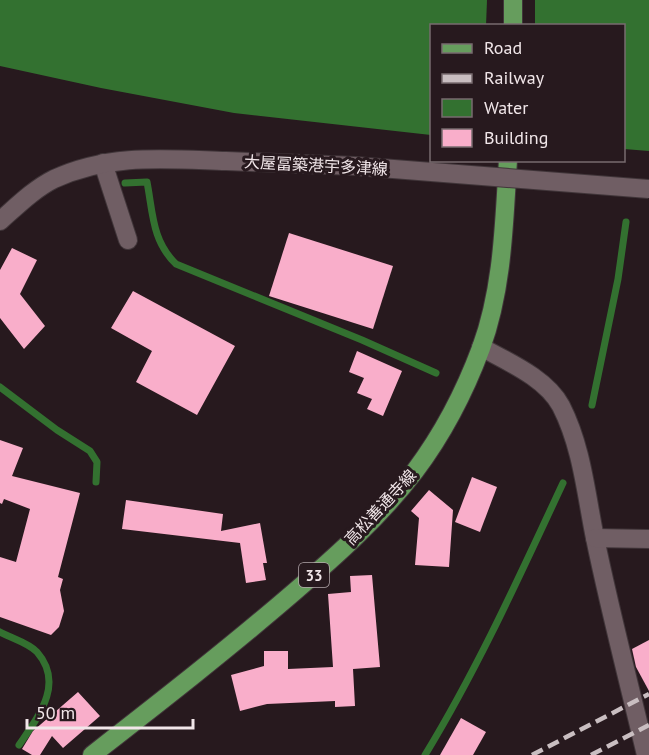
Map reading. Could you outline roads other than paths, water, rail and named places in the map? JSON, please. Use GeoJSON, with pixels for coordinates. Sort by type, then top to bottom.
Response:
{"type":"FeatureCollection","features":[{"type":"Feature","properties":{"kind":"main road"},"geometry":{"type":"LineString","coordinates":[[513,0],[513,24]]}},
{"type":"Feature","properties":{"kind":"main road","name":"大屋冨築港宇多津線"},"geometry":{"type":"LineString","coordinates":[[0,221],[25,198],[53,180],[83,168],[140,158],[354,166],[649,189]]}},
{"type":"Feature","properties":{"kind":"main road","name":"高松善通寺線"},"geometry":{"type":"LineString","coordinates":[[92,755],[267,615],[328,562],[382,510],[415,471],[460,396],[481,347],[502,257],[508,162]]}},
{"type":"Feature","properties":{"kind":"main road"},"geometry":{"type":"LineString","coordinates":[[103,163],[128,240]]}},
{"type":"Feature","properties":{"kind":"main road"},"geometry":{"type":"LineString","coordinates":[[481,347],[521,370],[547,389],[560,405],[579,454],[595,538],[647,751]]}},
{"type":"Feature","properties":{"kind":"main road"},"geometry":{"type":"LineString","coordinates":[[595,538],[649,539]]}},
{"type":"Feature","properties":{"kind":"water"},"geometry":{"type":"Polygon","coordinates":[[[0,0],[649,0],[649,151],[625,149],[625,24],[430,24],[430,135],[234,113],[0,66],[0,0]]]}},
{"type":"Feature","properties":{"kind":"waterway"},"geometry":{"type":"LineString","coordinates":[[125,183],[147,182],[152,216],[158,236],[162,246],[176,264],[362,340],[436,373]]}},
{"type":"Feature","properties":{"kind":"waterway"},"geometry":{"type":"LineString","coordinates":[[592,405],[618,279],[626,222]]}},
{"type":"Feature","properties":{"kind":"waterway"},"geometry":{"type":"LineString","coordinates":[[0,387],[57,430],[90,451],[97,462],[96,482]]}},
{"type":"Feature","properties":{"kind":"waterway"},"geometry":{"type":"LineString","coordinates":[[425,755],[481,655],[563,483]]}},
{"type":"Feature","properties":{"kind":"waterway"},"geometry":{"type":"LineString","coordinates":[[0,632],[34,649],[45,664],[49,676],[46,700],[19,745]]}},
{"type":"Feature","properties":{"kind":"railway"},"geometry":{"type":"LineString","coordinates":[[532,755],[649,694]]}},
{"type":"Feature","properties":{"kind":"railway"},"geometry":{"type":"LineString","coordinates":[[591,755],[649,725]]}}]}
